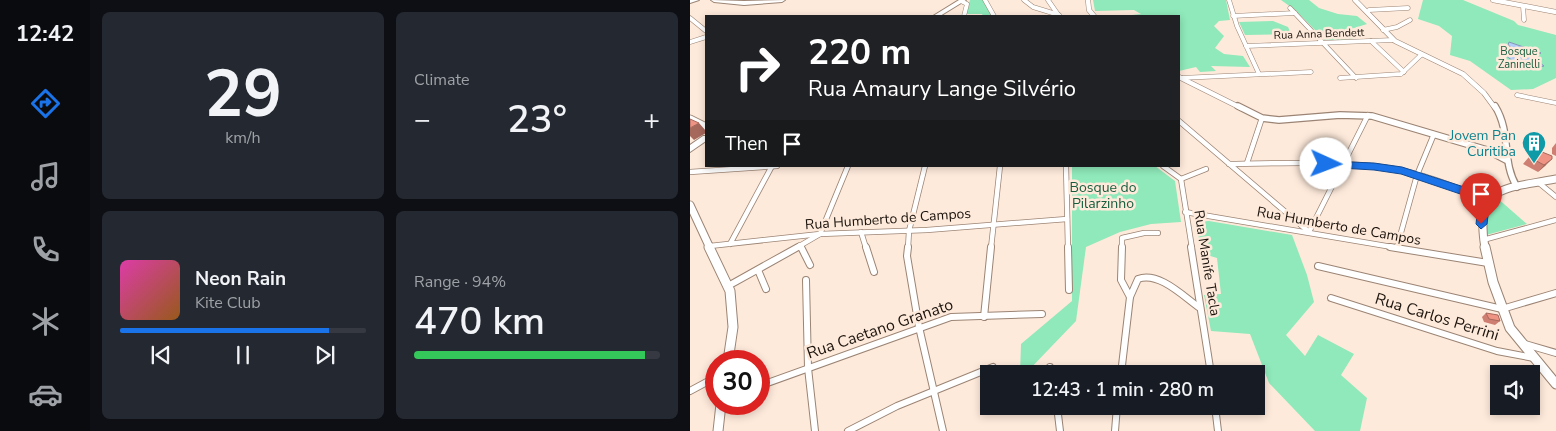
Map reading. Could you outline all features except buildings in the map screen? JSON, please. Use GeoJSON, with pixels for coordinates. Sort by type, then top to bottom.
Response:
{"type":"FeatureCollection","features":[{"type":"Feature","properties":{"kind":"main road"},"geometry":{"type":"LineString","coordinates":[[690,1],[696,0]]}},
{"type":"Feature","properties":{"kind":"main road"},"geometry":{"type":"LineString","coordinates":[[714,0],[758,3],[782,0]]}},
{"type":"Feature","properties":{"kind":"main road"},"geometry":{"type":"LineString","coordinates":[[938,15],[962,0]]}},
{"type":"Feature","properties":{"kind":"main road"},"geometry":{"type":"LineString","coordinates":[[690,119],[705,126]]}},
{"type":"Feature","properties":{"kind":"main road"},"geometry":{"type":"LineString","coordinates":[[690,149],[705,139]]}},
{"type":"Feature","properties":{"kind":"main road"},"geometry":{"type":"LineString","coordinates":[[1556,179],[1495,193],[1488,199],[1482,214],[1483,240],[1502,309],[1510,328],[1556,384]]}},
{"type":"Feature","properties":{"kind":"main road"},"geometry":{"type":"LineString","coordinates":[[690,206],[728,286],[733,315],[729,350]]}},
{"type":"Feature","properties":{"kind":"main road"},"geometry":{"type":"LineString","coordinates":[[718,431],[720,415]]}},
{"type":"Feature","properties":{"kind":"street"},"geometry":{"type":"LineString","coordinates":[[962,0],[967,4],[964,15]]}},
{"type":"Feature","properties":{"kind":"street"},"geometry":{"type":"LineString","coordinates":[[985,0],[993,15]]}},
{"type":"Feature","properties":{"kind":"street"},"geometry":{"type":"LineString","coordinates":[[1024,0],[1033,7],[1056,15]]}},
{"type":"Feature","properties":{"kind":"street"},"geometry":{"type":"LineString","coordinates":[[1048,0],[1058,15]]}},
{"type":"Feature","properties":{"kind":"street"},"geometry":{"type":"LineString","coordinates":[[1088,0],[1093,15]]}},
{"type":"Feature","properties":{"kind":"street"},"geometry":{"type":"LineString","coordinates":[[1229,0],[1233,16],[1259,74]]}},
{"type":"Feature","properties":{"kind":"street"},"geometry":{"type":"LineString","coordinates":[[1355,0],[1369,10],[1383,30],[1393,40],[1458,72],[1490,100],[1505,124],[1506,160],[1509,176],[1518,187]]}},
{"type":"Feature","properties":{"kind":"street"},"geometry":{"type":"LineString","coordinates":[[1493,0],[1556,12]]}},
{"type":"Feature","properties":{"kind":"street"},"geometry":{"type":"LineString","coordinates":[[1523,6],[1524,20]]}},
{"type":"Feature","properties":{"kind":"street"},"geometry":{"type":"LineString","coordinates":[[1290,8],[1356,78]]}},
{"type":"Feature","properties":{"kind":"street"},"geometry":{"type":"LineString","coordinates":[[1369,10],[1408,8]]}},
{"type":"Feature","properties":{"kind":"street"},"geometry":{"type":"LineString","coordinates":[[1233,16],[1295,13]]}},
{"type":"Feature","properties":{"kind":"street"},"geometry":{"type":"LineString","coordinates":[[690,18],[705,30]]}},
{"type":"Feature","properties":{"kind":"street"},"geometry":{"type":"LineString","coordinates":[[1383,30],[1397,27],[1410,20]]}},
{"type":"Feature","properties":{"kind":"street"},"geometry":{"type":"LineString","coordinates":[[690,42],[705,37]]}},
{"type":"Feature","properties":{"kind":"street","name":"Rua Anna Bendett"},"geometry":{"type":"LineString","coordinates":[[1246,46],[1393,40]]}},
{"type":"Feature","properties":{"kind":"street"},"geometry":{"type":"LineString","coordinates":[[1371,41],[1404,72]]}},
{"type":"Feature","properties":{"kind":"street"},"geometry":{"type":"LineString","coordinates":[[1340,78],[1397,75],[1404,72],[1411,62],[1421,55]]}},
{"type":"Feature","properties":{"kind":"street"},"geometry":{"type":"LineString","coordinates":[[1180,78],[1311,72]]}},
{"type":"Feature","properties":{"kind":"street"},"geometry":{"type":"LineString","coordinates":[[1180,78],[1262,118],[1279,120],[1368,115],[1491,152],[1506,160]]}},
{"type":"Feature","properties":{"kind":"street"},"geometry":{"type":"LineString","coordinates":[[1517,95],[1556,103]]}},
{"type":"Feature","properties":{"kind":"street"},"geometry":{"type":"LineString","coordinates":[[1180,122],[1309,232],[1341,165],[1368,115]]}},
{"type":"Feature","properties":{"kind":"street"},"geometry":{"type":"LineString","coordinates":[[1247,163],[1262,118]]}},
{"type":"Feature","properties":{"kind":"street"},"geometry":{"type":"LineString","coordinates":[[1396,247],[1417,175],[1434,134]]}},
{"type":"Feature","properties":{"kind":"street"},"geometry":{"type":"LineString","coordinates":[[1229,164],[1382,167],[1417,175],[1488,199]]}},
{"type":"Feature","properties":{"kind":"street"},"geometry":{"type":"LineString","coordinates":[[690,172],[758,167]]}},
{"type":"Feature","properties":{"kind":"street"},"geometry":{"type":"LineString","coordinates":[[730,244],[771,167]]}},
{"type":"Feature","properties":{"kind":"street"},"geometry":{"type":"LineString","coordinates":[[728,286],[820,234],[848,167]]}},
{"type":"Feature","properties":{"kind":"street"},"geometry":{"type":"LineString","coordinates":[[925,167],[909,231],[907,256],[919,327],[943,431]]}},
{"type":"Feature","properties":{"kind":"street"},"geometry":{"type":"LineString","coordinates":[[984,317],[1000,167]]}},
{"type":"Feature","properties":{"kind":"street"},"geometry":{"type":"LineString","coordinates":[[1066,167],[1069,290]]}},
{"type":"Feature","properties":{"kind":"street"},"geometry":{"type":"LineString","coordinates":[[1163,167],[1181,179],[1206,169]]}},
{"type":"Feature","properties":{"kind":"street","name":"Rua Manife Tacla"},"geometry":{"type":"LineString","coordinates":[[1181,179],[1210,365]]}},
{"type":"Feature","properties":{"kind":"street"},"geometry":{"type":"LineString","coordinates":[[1539,183],[1556,197]]}},
{"type":"Feature","properties":{"kind":"street","name":"Rua Humberto de Campos"},"geometry":{"type":"LineString","coordinates":[[1185,212],[1489,263]]}},
{"type":"Feature","properties":{"kind":"street","name":"Rua Humberto de Campos"},"geometry":{"type":"LineString","coordinates":[[710,246],[820,234],[909,231],[1067,219]]}},
{"type":"Feature","properties":{"kind":"street"},"geometry":{"type":"LineString","coordinates":[[1483,240],[1556,220]]}},
{"type":"Feature","properties":{"kind":"street"},"geometry":{"type":"LineString","coordinates":[[861,232],[874,272]]}},
{"type":"Feature","properties":{"kind":"street"},"geometry":{"type":"LineString","coordinates":[[1130,297],[1121,280],[1122,238],[1144,233],[1158,233]]}},
{"type":"Feature","properties":{"kind":"street"},"geometry":{"type":"LineString","coordinates":[[800,246],[810,265]]}},
{"type":"Feature","properties":{"kind":"street"},"geometry":{"type":"LineString","coordinates":[[1318,266],[1502,309],[1556,293]]}},
{"type":"Feature","properties":{"kind":"street"},"geometry":{"type":"LineString","coordinates":[[758,270],[766,290]]}},
{"type":"Feature","properties":{"kind":"street"},"geometry":{"type":"LineString","coordinates":[[1122,365],[1130,297],[1138,279],[1148,276],[1162,281],[1200,308]]}},
{"type":"Feature","properties":{"kind":"street"},"geometry":{"type":"LineString","coordinates":[[806,280],[808,368],[815,431]]}},
{"type":"Feature","properties":{"kind":"street","name":"Rua Carlos Perrini"},"geometry":{"type":"LineString","coordinates":[[1331,298],[1497,351],[1535,358]]}},
{"type":"Feature","properties":{"kind":"street","name":"Rua Caetano Granato"},"geometry":{"type":"LineString","coordinates":[[770,382],[919,327],[955,316],[984,317],[1042,314]]}},
{"type":"Feature","properties":{"kind":"street"},"geometry":{"type":"LineString","coordinates":[[1521,342],[1556,353]]}},
{"type":"Feature","properties":{"kind":"street"},"geometry":{"type":"LineString","coordinates":[[848,431],[880,414],[980,372]]}},
{"type":"Feature","properties":{"kind":"street"},"geometry":{"type":"LineString","coordinates":[[690,391],[705,382]]}},
{"type":"Feature","properties":{"kind":"street"},"geometry":{"type":"LineString","coordinates":[[1057,415],[1060,431]]}},
{"type":"Feature","properties":{"kind":"street"},"geometry":{"type":"LineString","coordinates":[[1115,431],[1117,415]]}},
{"type":"Feature","properties":{"kind":"street"},"geometry":{"type":"LineString","coordinates":[[1216,415],[1218,431]]}},
{"type":"Feature","properties":{"kind":"green space"},"geometry":{"type":"Polygon","coordinates":[[[970,0],[984,0],[992,15],[982,14],[966,14],[970,0]]]}},
{"type":"Feature","properties":{"kind":"green space"},"geometry":{"type":"Polygon","coordinates":[[[1093,0],[1226,0],[1230,20],[1219,21],[1214,26],[1224,36],[1215,48],[1224,54],[1243,56],[1250,67],[1211,66],[1216,71],[1200,72],[1196,67],[1180,71],[1180,15],[1132,15],[1141,14],[1134,10],[1095,11],[1093,0]]]}},
{"type":"Feature","properties":{"kind":"green space"},"geometry":{"type":"Polygon","coordinates":[[[1281,0],[1309,0],[1319,8],[1338,14],[1357,16],[1367,24],[1348,30],[1356,39],[1325,40],[1295,10],[1281,0]]]}},
{"type":"Feature","properties":{"kind":"green space","name":"Bosque Zaninelli"},"geometry":{"type":"Polygon","coordinates":[[[1423,0],[1463,0],[1514,21],[1518,25],[1556,35],[1556,78],[1533,89],[1511,90],[1470,61],[1450,55],[1452,36],[1439,26],[1418,19],[1423,0]]]}},
{"type":"Feature","properties":{"kind":"green space"},"geometry":{"type":"Polygon","coordinates":[[[1273,21],[1288,27],[1291,34],[1245,35],[1239,22],[1273,21]]]}},
{"type":"Feature","properties":{"kind":"green space","name":"Bosque do Pilarzinho"},"geometry":{"type":"Polygon","coordinates":[[[1072,167],[1156,167],[1175,181],[1181,222],[1151,224],[1120,232],[1086,247],[1076,321],[1034,365],[1020,365],[1021,344],[1072,301],[1072,167]]]}},
{"type":"Feature","properties":{"kind":"green space"},"geometry":{"type":"Polygon","coordinates":[[[1496,197],[1527,224],[1486,235],[1488,209],[1496,197]]]}},
{"type":"Feature","properties":{"kind":"green space"},"geometry":{"type":"Polygon","coordinates":[[[1209,221],[1292,235],[1307,275],[1314,302],[1286,335],[1305,356],[1318,335],[1354,354],[1341,375],[1367,398],[1360,431],[1315,431],[1269,383],[1265,373],[1265,365],[1262,365],[1250,334],[1211,331],[1204,295],[1221,294],[1217,258],[1200,253],[1197,222],[1209,221]]]}},
{"type":"Feature","properties":{"kind":"water"},"geometry":{"type":"Polygon","coordinates":[[[1509,42],[1541,53],[1536,55],[1535,59],[1544,66],[1531,68],[1511,60],[1501,51],[1512,48],[1508,45],[1509,42]]]}},
{"type":"Feature","properties":{"kind":"place","name":"Jovem Pan Curitiba"},"geometry":{"type":"Point","coordinates":[1534,164]}},
{"type":"Feature","properties":{"kind":"route"},"geometry":{"type":"LineString","coordinates":[[1326,164],[1391,168],[1488,199],[1483,207],[1481,224]]}}]}
